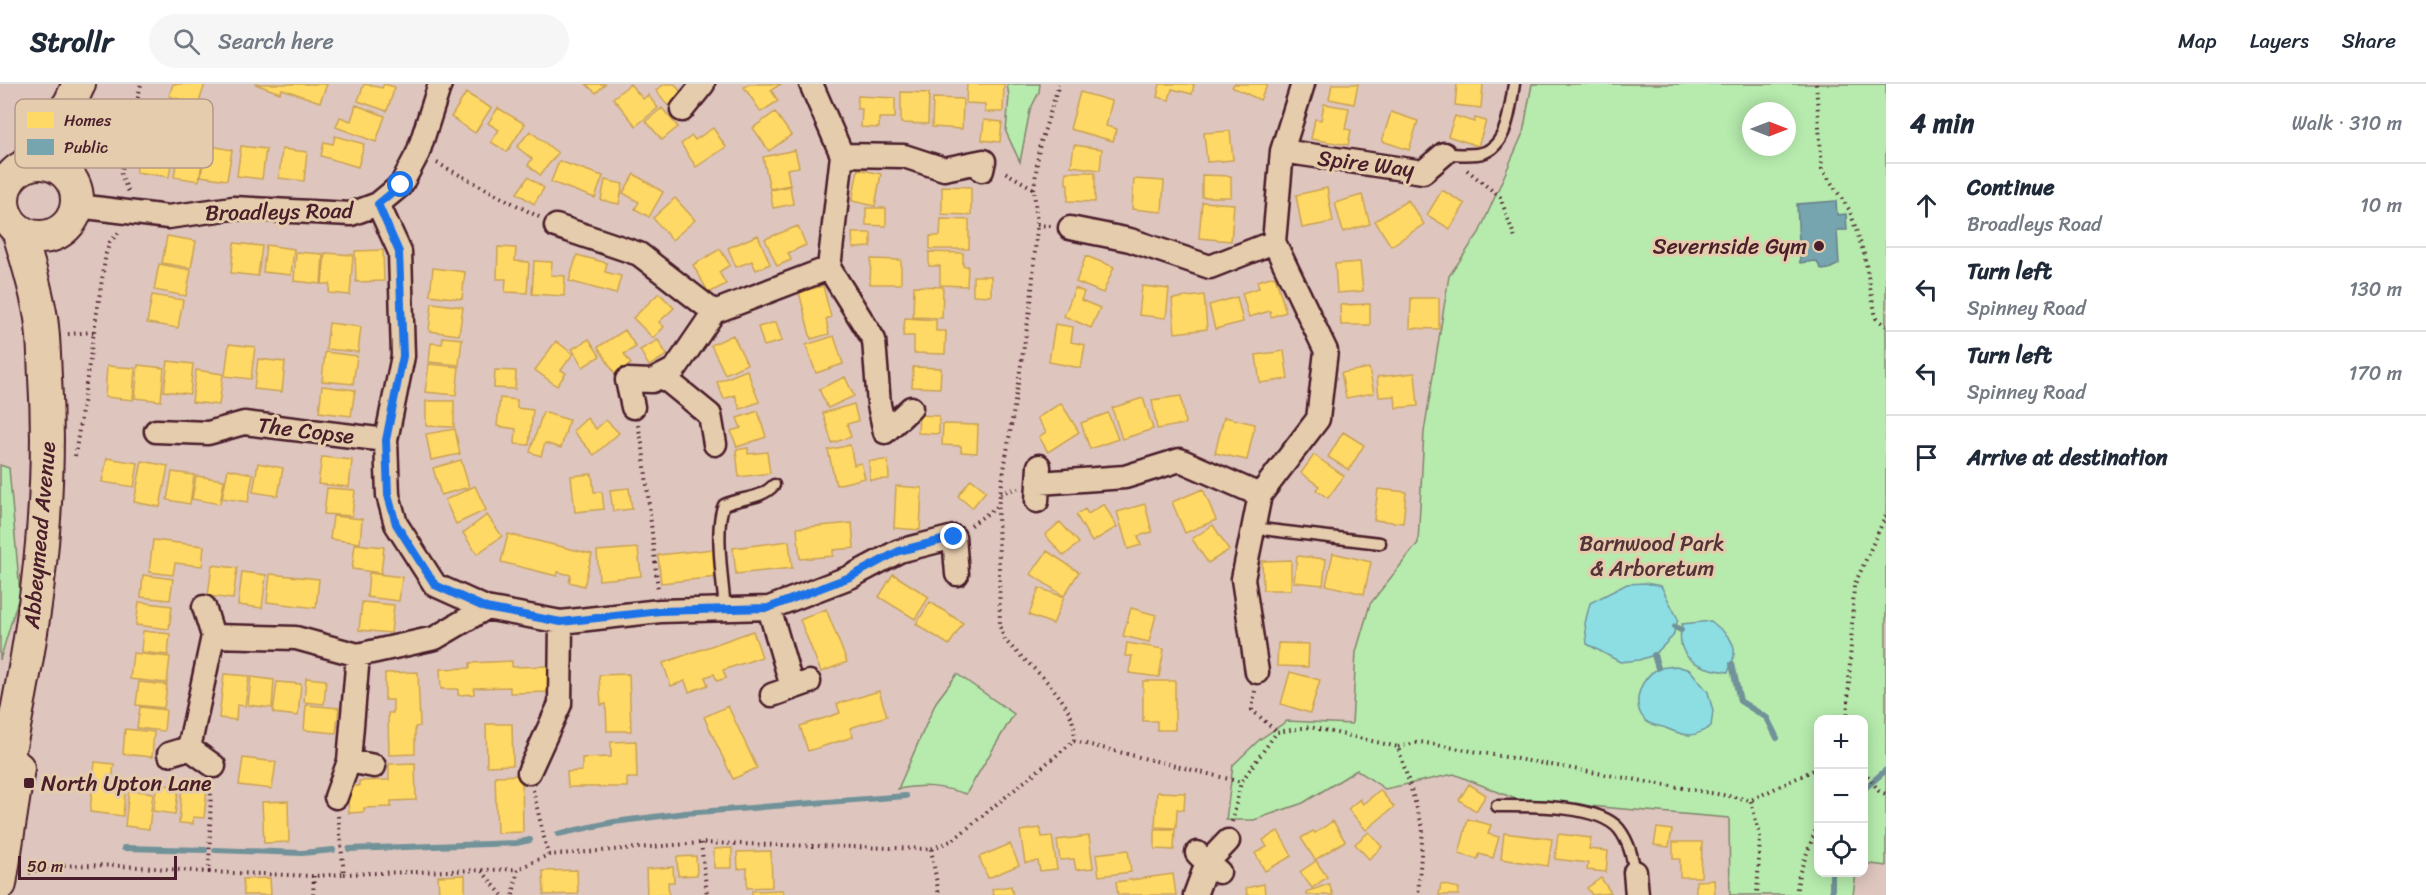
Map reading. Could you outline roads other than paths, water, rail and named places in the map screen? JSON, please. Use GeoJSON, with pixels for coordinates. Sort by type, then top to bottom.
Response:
{"type":"FeatureCollection","features":[{"type":"Feature","properties":{"kind":"street","name":"Broadleys Road"},"geometry":{"type":"LineString","coordinates":[[78,206],[168,217],[233,208],[351,214],[378,204],[401,185],[418,153],[440,84]]}},
{"type":"Feature","properties":{"kind":"street"},"geometry":{"type":"LineString","coordinates":[[682,110],[703,84]]}},
{"type":"Feature","properties":{"kind":"street"},"geometry":{"type":"LineString","coordinates":[[812,84],[842,155],[829,268],[874,340],[879,405],[885,432],[910,408]]}},
{"type":"Feature","properties":{"kind":"street"},"geometry":{"type":"LineString","coordinates":[[1257,672],[1243,579],[1260,495],[1318,419],[1326,351],[1274,242],[1282,151],[1303,84]]}},
{"type":"Feature","properties":{"kind":"street","name":"Spire Way"},"geometry":{"type":"LineString","coordinates":[[1282,151],[1423,172],[1444,154]]}},
{"type":"Feature","properties":{"kind":"street"},"geometry":{"type":"LineString","coordinates":[[842,155],[904,156],[944,169],[983,166]]}},
{"type":"Feature","properties":{"kind":"street"},"geometry":{"type":"LineString","coordinates":[[29,168],[14,172],[6,185],[3,200],[8,219],[39,238],[50,237],[60,232],[69,224],[78,206],[76,187],[68,174],[68,168]]}},
{"type":"Feature","properties":{"kind":"street"},"geometry":{"type":"LineString","coordinates":[[57,168],[68,174]]}},
{"type":"Feature","properties":{"kind":"street"},"geometry":{"type":"LineString","coordinates":[[378,204],[399,252],[400,264],[403,356],[386,440],[388,495],[396,524],[435,585],[486,608],[561,622],[660,611],[768,608],[850,577],[899,551],[954,537],[957,573]]}},
{"type":"Feature","properties":{"kind":"street","name":"Abbeymead Avenue"},"geometry":{"type":"LineString","coordinates":[[8,219],[41,318]]}},
{"type":"Feature","properties":{"kind":"street"},"geometry":{"type":"LineString","coordinates":[[556,226],[639,254],[714,312]]}},
{"type":"Feature","properties":{"kind":"street"},"geometry":{"type":"LineString","coordinates":[[1070,228],[1130,240],[1210,267],[1274,242]]}},
{"type":"Feature","properties":{"kind":"street","name":"Abbeymead Avenue"},"geometry":{"type":"LineString","coordinates":[[0,884],[21,740],[24,680],[46,501],[48,430],[41,318],[49,272],[60,232]]}},
{"type":"Feature","properties":{"kind":"street"},"geometry":{"type":"LineString","coordinates":[[633,407],[627,380],[652,381],[675,369],[714,312],[829,268]]}},
{"type":"Feature","properties":{"kind":"street"},"geometry":{"type":"LineString","coordinates":[[662,376],[710,415],[715,444]]}},
{"type":"Feature","properties":{"kind":"street","name":"The Copse"},"geometry":{"type":"LineString","coordinates":[[156,431],[208,433],[245,412],[386,440]]}},
{"type":"Feature","properties":{"kind":"street"},"geometry":{"type":"LineString","coordinates":[[1039,483],[1125,477],[1180,460],[1260,495]]}},
{"type":"Feature","properties":{"kind":"street"},"geometry":{"type":"LineString","coordinates":[[204,607],[213,636],[179,751],[213,772]]}},
{"type":"Feature","properties":{"kind":"street"},"geometry":{"type":"LineString","coordinates":[[213,636],[296,638],[358,655],[435,638],[486,608]]}},
{"type":"Feature","properties":{"kind":"street"},"geometry":{"type":"LineString","coordinates":[[768,608],[791,688]]}},
{"type":"Feature","properties":{"kind":"street"},"geometry":{"type":"LineString","coordinates":[[529,772],[560,704],[561,622]]}},
{"type":"Feature","properties":{"kind":"street"},"geometry":{"type":"LineString","coordinates":[[336,797],[349,761],[358,655]]}},
{"type":"Feature","properties":{"kind":"street","name":"Abbeymead Avenue"},"geometry":{"type":"LineString","coordinates":[[0,791],[24,680]]}},
{"type":"Feature","properties":{"kind":"street"},"geometry":{"type":"LineString","coordinates":[[349,761],[374,766]]}},
{"type":"Feature","properties":{"kind":"street"},"geometry":{"type":"LineString","coordinates":[[1195,895],[1208,862],[1228,842]]}},
{"type":"Feature","properties":{"kind":"street"},"geometry":{"type":"LineString","coordinates":[[1635,872],[1637,895]]}},
{"type":"Feature","properties":{"kind":"lane"},"geometry":{"type":"LineString","coordinates":[[1444,154],[1479,154],[1487,151],[1497,142],[1504,130],[1514,84]]}},
{"type":"Feature","properties":{"kind":"lane"},"geometry":{"type":"LineString","coordinates":[[725,609],[721,512],[724,505],[756,497],[767,492],[774,485]]}},
{"type":"Feature","properties":{"kind":"lane"},"geometry":{"type":"LineString","coordinates":[[1253,528],[1380,543]]}},
{"type":"Feature","properties":{"kind":"lane"},"geometry":{"type":"LineString","coordinates":[[1497,806],[1525,806],[1588,812],[1617,827],[1630,846],[1635,872]]}},
{"type":"Feature","properties":{"kind":"water"},"geometry":{"type":"Polygon","coordinates":[[[1645,583],[1661,586],[1678,619],[1673,636],[1654,655],[1639,660],[1620,662],[1587,644],[1585,623],[1590,603],[1627,584],[1645,583]]]}},
{"type":"Feature","properties":{"kind":"water"},"geometry":{"type":"Polygon","coordinates":[[[1711,621],[1729,637],[1734,648],[1728,672],[1707,668],[1690,660],[1681,646],[1682,624],[1711,621]]]}},
{"type":"Feature","properties":{"kind":"water"},"geometry":{"type":"Polygon","coordinates":[[[1676,666],[1690,670],[1708,692],[1713,711],[1711,726],[1700,733],[1680,734],[1651,724],[1641,715],[1638,700],[1646,679],[1657,669],[1676,666]]]}},
{"type":"Feature","properties":{"kind":"waterway"},"geometry":{"type":"LineString","coordinates":[[1675,627],[1681,630]]}},
{"type":"Feature","properties":{"kind":"waterway"},"geometry":{"type":"LineString","coordinates":[[1654,655],[1658,668]]}},
{"type":"Feature","properties":{"kind":"waterway"},"geometry":{"type":"LineString","coordinates":[[1732,664],[1740,701],[1767,718],[1777,738]]}},
{"type":"Feature","properties":{"kind":"waterway"},"geometry":{"type":"LineString","coordinates":[[1868,786],[1886,770]]}},
{"type":"Feature","properties":{"kind":"waterway"},"geometry":{"type":"LineString","coordinates":[[558,834],[614,822],[685,813],[906,796]]}},
{"type":"Feature","properties":{"kind":"waterway"},"geometry":{"type":"LineString","coordinates":[[349,849],[516,843],[530,840]]}},
{"type":"Feature","properties":{"kind":"waterway"},"geometry":{"type":"LineString","coordinates":[[124,848],[205,850]]}},
{"type":"Feature","properties":{"kind":"waterway"},"geometry":{"type":"LineString","coordinates":[[215,850],[302,853],[333,850]]}},
{"type":"Feature","properties":{"kind":"waterway"},"geometry":{"type":"LineString","coordinates":[[1832,877],[1832,895]]}},
{"type":"Feature","properties":{"kind":"place","name":"Severnside Gym"},"geometry":{"type":"Point","coordinates":[1819,246]}},
{"type":"Feature","properties":{"kind":"place","name":"North Upton Lane"},"geometry":{"type":"Point","coordinates":[29,783]}},
{"type":"Feature","properties":{"kind":"park label","name":"Barnwood Park & Arboretum"},"geometry":{"type":"Point","coordinates":[1652,556]}}]}
